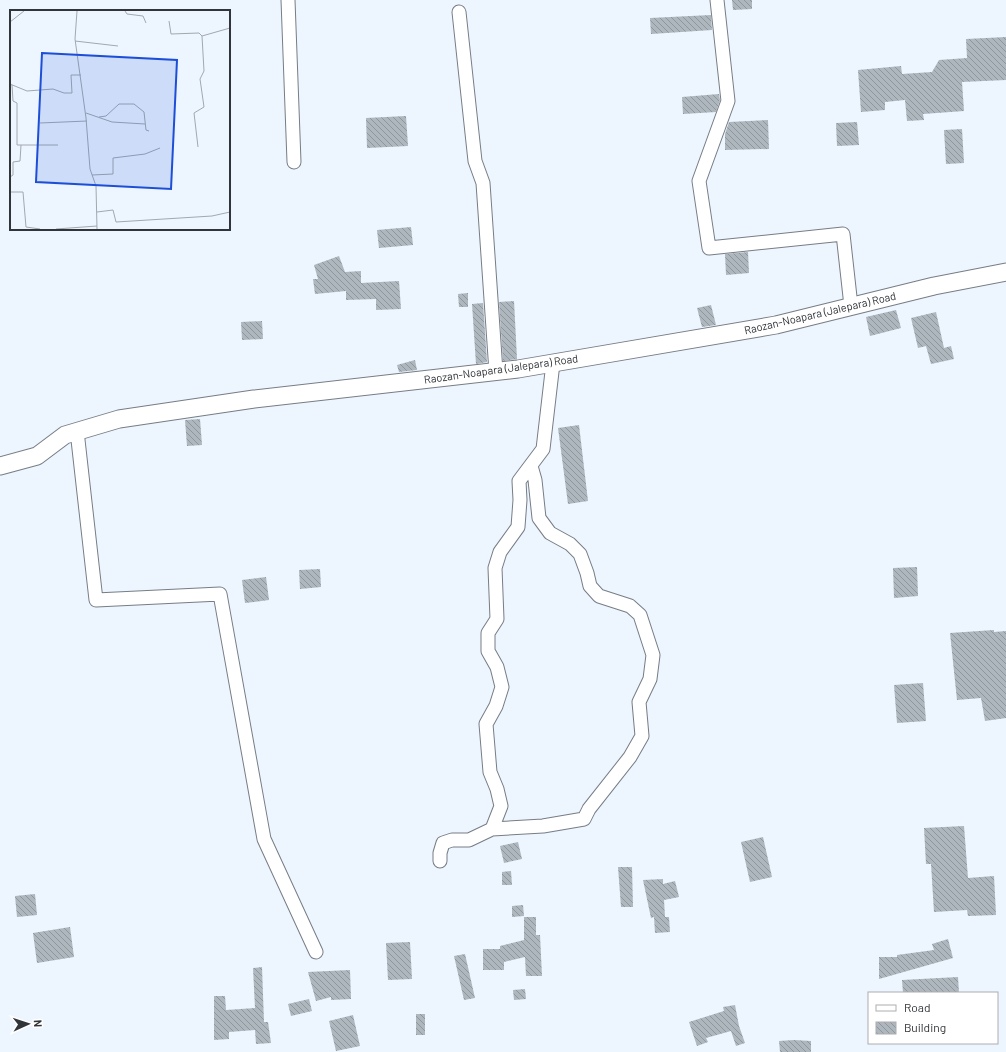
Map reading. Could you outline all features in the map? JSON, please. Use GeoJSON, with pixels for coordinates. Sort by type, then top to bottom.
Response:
{"type":"FeatureCollection","features":[{"type":"Feature","properties":{"kind":"main road","name":"Raozan-Noapara (Jalepara) Road"},"geometry":{"type":"LineString","coordinates":[[0,466],[37,456],[65,436],[119,418],[239,401],[496,372],[553,363],[776,325],[934,286],[1006,272]]}},
{"type":"Feature","properties":{"kind":"street"},"geometry":{"type":"LineString","coordinates":[[288,0],[294,162]]}},
{"type":"Feature","properties":{"kind":"street"},"geometry":{"type":"LineString","coordinates":[[716,0],[728,101],[699,181],[708,248],[843,234],[851,306]]}},
{"type":"Feature","properties":{"kind":"street"},"geometry":{"type":"LineString","coordinates":[[459,12],[475,161],[483,183],[496,372]]}},
{"type":"Feature","properties":{"kind":"street"},"geometry":{"type":"LineString","coordinates":[[492,829],[501,806],[490,772],[486,724],[496,706],[502,687],[497,667],[488,651],[488,633],[496,619],[495,568],[500,552],[518,527],[520,500],[519,480],[543,449],[553,363]]}},
{"type":"Feature","properties":{"kind":"street"},"geometry":{"type":"LineString","coordinates":[[77,432],[96,600],[220,594],[264,839],[316,952]]}},
{"type":"Feature","properties":{"kind":"street"},"geometry":{"type":"LineString","coordinates":[[440,861],[440,853],[443,843],[452,840],[469,840],[492,829],[543,826],[584,819],[589,808],[630,757],[642,736],[639,702],[650,679],[653,655],[640,615],[630,606],[599,596],[590,586],[580,554],[570,544],[550,532],[539,518],[535,480],[531,466]]}},
{"type":"Feature","properties":{"kind":"building"},"geometry":{"type":"Polygon","coordinates":[[[732,0],[752,0],[752,9],[733,10],[732,0]]]}},
{"type":"Feature","properties":{"kind":"building"},"geometry":{"type":"Polygon","coordinates":[[[711,15],[712,30],[651,34],[650,18],[711,15]]]}},
{"type":"Feature","properties":{"kind":"building"},"geometry":{"type":"Polygon","coordinates":[[[1006,37],[1006,80],[962,82],[964,111],[923,114],[924,120],[907,121],[905,100],[885,102],[885,110],[861,112],[858,70],[901,66],[902,74],[932,72],[939,60],[967,58],[966,39],[1006,37]]]}},
{"type":"Feature","properties":{"kind":"building"},"geometry":{"type":"Polygon","coordinates":[[[719,94],[720,100],[716,112],[683,114],[682,97],[719,94]]]}},
{"type":"Feature","properties":{"kind":"building"},"geometry":{"type":"Polygon","coordinates":[[[406,116],[408,146],[367,148],[366,118],[406,116]]]}},
{"type":"Feature","properties":{"kind":"building"},"geometry":{"type":"Polygon","coordinates":[[[768,120],[769,149],[725,150],[725,134],[729,122],[768,120]]]}},
{"type":"Feature","properties":{"kind":"building"},"geometry":{"type":"Polygon","coordinates":[[[857,122],[859,145],[837,146],[836,123],[857,122]]]}},
{"type":"Feature","properties":{"kind":"building"},"geometry":{"type":"Polygon","coordinates":[[[962,129],[964,163],[946,164],[944,130],[962,129]]]}},
{"type":"Feature","properties":{"kind":"building"},"geometry":{"type":"Polygon","coordinates":[[[411,227],[413,245],[379,248],[377,230],[411,227]]]}},
{"type":"Feature","properties":{"kind":"building"},"geometry":{"type":"Polygon","coordinates":[[[748,252],[749,273],[726,275],[725,254],[748,252]]]}},
{"type":"Feature","properties":{"kind":"building"},"geometry":{"type":"Polygon","coordinates":[[[339,256],[345,272],[361,271],[361,283],[399,281],[401,309],[376,310],[376,299],[346,300],[346,291],[315,294],[313,279],[318,279],[314,265],[339,256]]]}},
{"type":"Feature","properties":{"kind":"building"},"geometry":{"type":"Polygon","coordinates":[[[468,293],[468,307],[459,307],[458,294],[468,293]]]}},
{"type":"Feature","properties":{"kind":"building"},"geometry":{"type":"Polygon","coordinates":[[[514,301],[517,359],[503,361],[499,302],[514,301]]]}},
{"type":"Feature","properties":{"kind":"building"},"geometry":{"type":"Polygon","coordinates":[[[483,303],[487,362],[476,364],[472,304],[483,303]]]}},
{"type":"Feature","properties":{"kind":"building"},"geometry":{"type":"Polygon","coordinates":[[[711,305],[716,325],[702,327],[697,308],[711,305]]]}},
{"type":"Feature","properties":{"kind":"building"},"geometry":{"type":"Polygon","coordinates":[[[896,310],[901,328],[870,336],[866,317],[896,310]]]}},
{"type":"Feature","properties":{"kind":"building"},"geometry":{"type":"Polygon","coordinates":[[[936,312],[944,348],[951,346],[954,359],[931,364],[926,346],[918,348],[911,318],[936,312]]]}},
{"type":"Feature","properties":{"kind":"building"},"geometry":{"type":"Polygon","coordinates":[[[262,321],[263,339],[242,340],[241,322],[262,321]]]}},
{"type":"Feature","properties":{"kind":"building"},"geometry":{"type":"Polygon","coordinates":[[[415,360],[417,370],[399,372],[397,365],[415,360]]]}},
{"type":"Feature","properties":{"kind":"building"},"geometry":{"type":"Polygon","coordinates":[[[200,419],[202,445],[187,446],[185,420],[200,419]]]}},
{"type":"Feature","properties":{"kind":"building"},"geometry":{"type":"Polygon","coordinates":[[[579,425],[588,501],[568,504],[558,428],[579,425]]]}},
{"type":"Feature","properties":{"kind":"building"},"geometry":{"type":"Polygon","coordinates":[[[917,567],[918,596],[894,598],[893,568],[917,567]]]}},
{"type":"Feature","properties":{"kind":"building"},"geometry":{"type":"Polygon","coordinates":[[[320,569],[321,587],[300,589],[299,570],[320,569]]]}},
{"type":"Feature","properties":{"kind":"building"},"geometry":{"type":"Polygon","coordinates":[[[266,577],[269,600],[245,603],[242,580],[266,577]]]}},
{"type":"Feature","properties":{"kind":"building"},"geometry":{"type":"Polygon","coordinates":[[[994,630],[994,632],[1006,631],[1006,718],[985,721],[981,698],[957,700],[950,633],[994,630]]]}},
{"type":"Feature","properties":{"kind":"building"},"geometry":{"type":"Polygon","coordinates":[[[923,683],[926,721],[897,723],[894,685],[923,683]]]}},
{"type":"Feature","properties":{"kind":"building"},"geometry":{"type":"Polygon","coordinates":[[[964,826],[968,878],[994,876],[996,915],[968,916],[967,910],[934,912],[931,864],[926,864],[924,828],[964,826]]]}},
{"type":"Feature","properties":{"kind":"building"},"geometry":{"type":"Polygon","coordinates":[[[763,837],[772,877],[750,882],[741,842],[763,837]]]}},
{"type":"Feature","properties":{"kind":"building"},"geometry":{"type":"Polygon","coordinates":[[[518,842],[522,859],[504,863],[500,846],[518,842]]]}},
{"type":"Feature","properties":{"kind":"building"},"geometry":{"type":"Polygon","coordinates":[[[618,867],[632,867],[633,907],[621,907],[618,867]]]}},
{"type":"Feature","properties":{"kind":"building"},"geometry":{"type":"Polygon","coordinates":[[[511,871],[512,885],[502,885],[502,872],[511,871]]]}},
{"type":"Feature","properties":{"kind":"building"},"geometry":{"type":"Polygon","coordinates":[[[663,879],[663,884],[675,881],[679,897],[664,900],[665,917],[669,917],[670,932],[655,933],[654,917],[651,918],[643,880],[663,879]]]}},
{"type":"Feature","properties":{"kind":"building"},"geometry":{"type":"Polygon","coordinates":[[[35,894],[37,915],[17,917],[15,896],[35,894]]]}},
{"type":"Feature","properties":{"kind":"building"},"geometry":{"type":"Polygon","coordinates":[[[523,905],[524,916],[512,917],[512,906],[523,905]]]}},
{"type":"Feature","properties":{"kind":"building"},"geometry":{"type":"Polygon","coordinates":[[[524,917],[536,917],[536,935],[540,935],[542,976],[526,976],[525,957],[504,962],[504,970],[483,970],[483,949],[500,949],[500,946],[524,940],[524,917]]]}},
{"type":"Feature","properties":{"kind":"building"},"geometry":{"type":"Polygon","coordinates":[[[70,927],[74,957],[37,963],[33,933],[70,927]]]}},
{"type":"Feature","properties":{"kind":"building"},"geometry":{"type":"Polygon","coordinates":[[[948,939],[953,958],[879,979],[879,957],[897,957],[897,955],[934,950],[932,944],[948,939]]]}},
{"type":"Feature","properties":{"kind":"building"},"geometry":{"type":"Polygon","coordinates":[[[410,942],[412,979],[388,980],[386,943],[410,942]]]}},
{"type":"Feature","properties":{"kind":"building"},"geometry":{"type":"Polygon","coordinates":[[[465,954],[475,998],[464,1000],[454,956],[465,954]]]}},
{"type":"Feature","properties":{"kind":"building"},"geometry":{"type":"Polygon","coordinates":[[[262,967],[264,1022],[268,1022],[271,1043],[256,1044],[255,1030],[229,1032],[229,1039],[214,1040],[214,996],[225,996],[226,1010],[255,1008],[253,968],[262,967]]]}},
{"type":"Feature","properties":{"kind":"building"},"geometry":{"type":"Polygon","coordinates":[[[350,970],[351,999],[331,1000],[331,997],[316,1001],[308,972],[350,970]]]}},
{"type":"Feature","properties":{"kind":"building"},"geometry":{"type":"Polygon","coordinates":[[[958,977],[959,992],[903,992],[902,980],[958,977]]]}},
{"type":"Feature","properties":{"kind":"building"},"geometry":{"type":"Polygon","coordinates":[[[525,989],[526,999],[514,1000],[513,990],[525,989]]]}},
{"type":"Feature","properties":{"kind":"building"},"geometry":{"type":"Polygon","coordinates":[[[309,999],[312,1011],[291,1016],[288,1004],[309,999]]]}},
{"type":"Feature","properties":{"kind":"building"},"geometry":{"type":"Polygon","coordinates":[[[735,1005],[739,1026],[745,1043],[736,1046],[731,1031],[706,1038],[708,1042],[697,1046],[689,1022],[724,1011],[723,1007],[735,1005]]]}},
{"type":"Feature","properties":{"kind":"building"},"geometry":{"type":"Polygon","coordinates":[[[416,1014],[425,1014],[425,1035],[416,1035],[416,1014]]]}},
{"type":"Feature","properties":{"kind":"building"},"geometry":{"type":"Polygon","coordinates":[[[353,1015],[360,1046],[336,1051],[329,1021],[353,1015]]]}},
{"type":"Feature","properties":{"kind":"building"},"geometry":{"type":"Polygon","coordinates":[[[779,1041],[811,1041],[811,1052],[780,1052],[779,1041]]]}}]}
